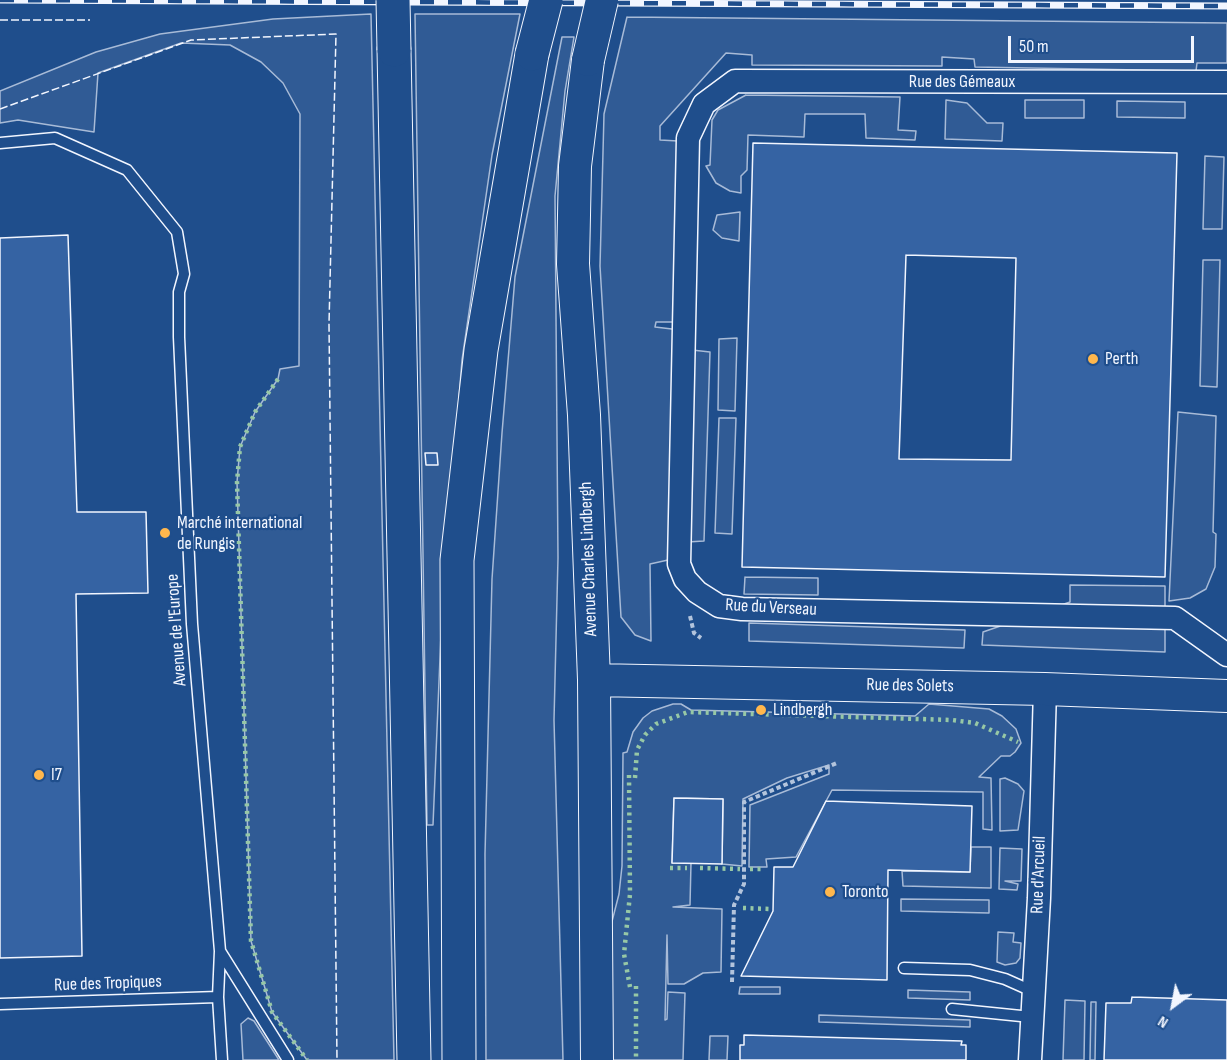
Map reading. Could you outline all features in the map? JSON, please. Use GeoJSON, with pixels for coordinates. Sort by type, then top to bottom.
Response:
{"type":"FeatureCollection","features":[{"type":"Feature","properties":{"kind":"highway"},"geometry":{"type":"LineString","coordinates":[[393,0],[414,1060]]}},
{"type":"Feature","properties":{"kind":"highway"},"geometry":{"type":"LineString","coordinates":[[459,1060],[457,560],[481,350],[532,54],[546,0]]}},
{"type":"Feature","properties":{"kind":"main road","name":"Avenue Charles Lindbergh"},"geometry":{"type":"LineString","coordinates":[[597,1060],[594,680],[584,415],[573,264],[575,166],[588,60],[602,0]]}},
{"type":"Feature","properties":{"kind":"main road","name":"Rue des Solets"},"geometry":{"type":"LineString","coordinates":[[594,680],[1045,689],[1227,696]]}},
{"type":"Feature","properties":{"kind":"street","name":"Rue des Gémeaux"},"geometry":{"type":"LineString","coordinates":[[704,104],[735,81],[1227,82]]}},
{"type":"Feature","properties":{"kind":"street","name":"Rue du Verseau"},"geometry":{"type":"LineString","coordinates":[[704,104],[688,138],[679,564],[691,586],[706,601],[719,606],[742,609],[1175,618],[1227,656]]}},
{"type":"Feature","properties":{"kind":"street","name":"Rue d'Arcueil"},"geometry":{"type":"LineString","coordinates":[[1030,1060],[1032,991],[1039,898],[1045,689]]}},
{"type":"Feature","properties":{"kind":"lane","name":"Avenue de l'Europe"},"geometry":{"type":"LineString","coordinates":[[0,143],[55,138],[127,170],[177,232],[184,274],[179,292],[179,337],[192,624],[220,951],[218,997],[222,1060]]}},
{"type":"Feature","properties":{"kind":"lane"},"geometry":{"type":"LineString","coordinates":[[220,951],[247,990],[273,1039],[288,1060]]}},
{"type":"Feature","properties":{"kind":"lane"},"geometry":{"type":"LineString","coordinates":[[904,968],[970,970],[1005,979],[1032,991]]}},
{"type":"Feature","properties":{"kind":"lane","name":"Rue des Tropiques"},"geometry":{"type":"LineString","coordinates":[[0,1004],[218,997]]}},
{"type":"Feature","properties":{"kind":"lane"},"geometry":{"type":"LineString","coordinates":[[952,1009],[1031,1017]]}},
{"type":"Feature","properties":{"kind":"lane"},"geometry":{"type":"LineString","coordinates":[[222,1046],[231,1060]]}},
{"type":"Feature","properties":{"kind":"path"},"geometry":{"type":"LineString","coordinates":[[691,610],[694,633],[701,638]]}},
{"type":"Feature","properties":{"kind":"path"},"geometry":{"type":"LineString","coordinates":[[732,982],[734,905],[744,884],[744,802],[837,764]]}},
{"type":"Feature","properties":{"kind":"shaded area"},"geometry":{"type":"Polygon","coordinates":[[[371,14],[394,1060],[307,1060],[272,1012],[251,941],[237,482],[240,447],[255,412],[278,379],[280,369],[299,366],[300,114],[283,83],[261,62],[230,45],[181,43],[98,73],[94,132],[18,120],[0,123],[0,91],[96,52],[160,34],[273,19],[371,14]]]}},
{"type":"Feature","properties":{"kind":"shaded area"},"geometry":{"type":"Polygon","coordinates":[[[415,14],[520,14],[492,155],[462,360],[442,610],[433,825],[427,825],[415,14]]]}},
{"type":"Feature","properties":{"kind":"shaded area"},"geometry":{"type":"Polygon","coordinates":[[[627,17],[1227,23],[1227,63],[1197,63],[1196,71],[975,67],[974,59],[942,57],[942,66],[752,65],[752,55],[726,53],[660,126],[660,140],[678,141],[673,322],[656,322],[655,327],[672,329],[692,350],[710,352],[704,541],[687,542],[668,560],[650,564],[651,641],[635,635],[621,617],[600,266],[604,114],[627,17]]]}},
{"type":"Feature","properties":{"kind":"shaded area"},"geometry":{"type":"Polygon","coordinates":[[[562,37],[574,37],[565,91],[555,196],[558,558],[554,720],[563,1060],[486,1060],[485,854],[492,579],[502,433],[515,277],[562,37]]]}},
{"type":"Feature","properties":{"kind":"shaded area"},"geometry":{"type":"Polygon","coordinates":[[[746,95],[900,97],[898,130],[916,131],[915,140],[866,138],[865,114],[805,114],[804,137],[748,135],[747,170],[741,176],[741,193],[730,191],[716,183],[706,166],[710,165],[712,120],[718,110],[746,95]]]}},
{"type":"Feature","properties":{"kind":"shaded area"},"geometry":{"type":"Polygon","coordinates":[[[946,100],[967,103],[987,123],[1003,123],[1002,141],[945,139],[946,100]]]}},
{"type":"Feature","properties":{"kind":"shaded area"},"geometry":{"type":"Polygon","coordinates":[[[1025,100],[1084,100],[1084,118],[1025,118],[1025,100]]]}},
{"type":"Feature","properties":{"kind":"shaded area"},"geometry":{"type":"Polygon","coordinates":[[[1117,101],[1185,102],[1185,118],[1117,117],[1117,101]]]}},
{"type":"Feature","properties":{"kind":"shaded area"},"geometry":{"type":"Polygon","coordinates":[[[1205,156],[1224,157],[1222,229],[1203,229],[1205,156]]]}},
{"type":"Feature","properties":{"kind":"shaded area"},"geometry":{"type":"Polygon","coordinates":[[[740,212],[739,241],[722,238],[713,230],[717,215],[740,212]]]}},
{"type":"Feature","properties":{"kind":"shaded area"},"geometry":{"type":"Polygon","coordinates":[[[1203,260],[1220,260],[1217,387],[1200,386],[1203,260]]]}},
{"type":"Feature","properties":{"kind":"shaded area"},"geometry":{"type":"Polygon","coordinates":[[[737,338],[735,411],[718,410],[719,339],[737,338]]]}},
{"type":"Feature","properties":{"kind":"shaded area"},"geometry":{"type":"Polygon","coordinates":[[[1178,412],[1216,416],[1213,532],[1216,534],[1215,567],[1206,589],[1190,598],[1169,601],[1178,412]]]}},
{"type":"Feature","properties":{"kind":"shaded area"},"geometry":{"type":"Polygon","coordinates":[[[719,418],[736,418],[732,534],[715,533],[719,418]]]}},
{"type":"Feature","properties":{"kind":"shaded area"},"geometry":{"type":"Polygon","coordinates":[[[745,577],[818,578],[818,595],[744,594],[745,577]]]}},
{"type":"Feature","properties":{"kind":"shaded area"},"geometry":{"type":"Polygon","coordinates":[[[1070,585],[1165,586],[1165,652],[982,645],[983,632],[1070,602],[1070,585]]]}},
{"type":"Feature","properties":{"kind":"shaded area"},"geometry":{"type":"Polygon","coordinates":[[[749,623],[965,630],[964,648],[749,641],[749,623]]]}},
{"type":"Feature","properties":{"kind":"shaded area"},"geometry":{"type":"Polygon","coordinates":[[[673,704],[681,704],[691,710],[915,716],[929,704],[989,709],[1002,716],[1016,729],[1021,743],[1015,752],[1010,756],[1001,756],[979,777],[991,778],[992,830],[983,829],[983,792],[832,790],[796,857],[766,859],[767,867],[749,867],[750,805],[829,774],[829,765],[787,778],[743,799],[742,866],[722,864],[723,799],[674,798],[672,863],[691,863],[690,905],[673,907],[722,909],[721,972],[703,973],[684,984],[668,984],[667,935],[665,1020],[667,1019],[668,992],[685,993],[683,1060],[607,1060],[608,937],[619,894],[622,866],[623,753],[627,752],[633,732],[643,718],[652,711],[673,704]]]}},
{"type":"Feature","properties":{"kind":"shaded area"},"geometry":{"type":"Polygon","coordinates":[[[1005,778],[1018,784],[1024,791],[1018,830],[1000,831],[1000,779],[1005,778]]]}},
{"type":"Feature","properties":{"kind":"shaded area"},"geometry":{"type":"Polygon","coordinates":[[[971,847],[991,847],[991,888],[903,886],[902,871],[970,872],[971,847]]]}},
{"type":"Feature","properties":{"kind":"shaded area"},"geometry":{"type":"Polygon","coordinates":[[[1000,848],[1022,849],[1021,881],[1005,881],[1018,884],[1017,890],[999,889],[1000,848]]]}},
{"type":"Feature","properties":{"kind":"shaded area"},"geometry":{"type":"Polygon","coordinates":[[[901,899],[989,900],[989,913],[901,911],[901,899]]]}},
{"type":"Feature","properties":{"kind":"shaded area"},"geometry":{"type":"Polygon","coordinates":[[[998,932],[1014,933],[1013,942],[1021,943],[1020,958],[1016,963],[1005,965],[997,962],[998,932]]]}},
{"type":"Feature","properties":{"kind":"shaded area"},"geometry":{"type":"Polygon","coordinates":[[[740,987],[780,987],[780,994],[739,994],[740,987]]]}},
{"type":"Feature","properties":{"kind":"shaded area"},"geometry":{"type":"Polygon","coordinates":[[[908,990],[970,992],[970,1000],[908,998],[908,990]]]}},
{"type":"Feature","properties":{"kind":"shaded area"},"geometry":{"type":"Polygon","coordinates":[[[1065,1000],[1085,1001],[1084,1060],[1063,1060],[1065,1000]]]}},
{"type":"Feature","properties":{"kind":"shaded area"},"geometry":{"type":"Polygon","coordinates":[[[1091,1002],[1096,1002],[1095,1060],[1090,1060],[1091,1002]]]}},
{"type":"Feature","properties":{"kind":"shaded area"},"geometry":{"type":"Polygon","coordinates":[[[819,1015],[970,1020],[970,1027],[819,1022],[819,1015]]]}},
{"type":"Feature","properties":{"kind":"shaded area"},"geometry":{"type":"Polygon","coordinates":[[[248,1018],[254,1021],[279,1060],[243,1060],[241,1024],[248,1018]]]}},
{"type":"Feature","properties":{"kind":"shaded area"},"geometry":{"type":"Polygon","coordinates":[[[710,1036],[728,1036],[727,1060],[709,1060],[710,1036]]]}},
{"type":"Feature","properties":{"kind":"building","name":"Perth"},"geometry":{"type":"Polygon","coordinates":[[[753,143],[1177,153],[1165,577],[742,567],[753,143]],[[906,255],[899,459],[1011,460],[1016,258],[906,255]]]}},
{"type":"Feature","properties":{"kind":"building","name":"I7"},"geometry":{"type":"Polygon","coordinates":[[[68,235],[77,512],[146,512],[148,593],[76,594],[82,956],[0,958],[0,238],[68,235]]]}},
{"type":"Feature","properties":{"kind":"building"},"geometry":{"type":"Polygon","coordinates":[[[425,453],[437,453],[438,465],[426,465],[425,453]]]}},
{"type":"Feature","properties":{"kind":"building"},"geometry":{"type":"Polygon","coordinates":[[[674,798],[723,799],[722,864],[672,863],[674,798]]]}},
{"type":"Feature","properties":{"kind":"building","name":"Toronto"},"geometry":{"type":"Polygon","coordinates":[[[826,801],[972,806],[970,872],[888,870],[887,980],[741,976],[773,911],[774,867],[793,867],[826,801]]]}},
{"type":"Feature","properties":{"kind":"building"},"geometry":{"type":"Polygon","coordinates":[[[1132,997],[1227,1000],[1227,1060],[1104,1060],[1106,1003],[1131,1003],[1132,997]]]}},
{"type":"Feature","properties":{"kind":"building"},"geometry":{"type":"Polygon","coordinates":[[[744,1035],[962,1041],[961,1045],[966,1045],[966,1060],[740,1060],[740,1045],[744,1045],[744,1035]]]}},
{"type":"Feature","properties":{"kind":"railway"},"geometry":{"type":"LineString","coordinates":[[0,0],[1227,6]]}},
{"type":"Feature","properties":{"kind":"hedge"},"geometry":{"type":"LineString","coordinates":[[278,379],[255,412],[240,447],[237,482],[251,941],[272,1012],[307,1060]]}},
{"type":"Feature","properties":{"kind":"hedge"},"geometry":{"type":"LineString","coordinates":[[635,778],[637,750],[645,735],[656,724],[688,712],[952,720],[975,723],[1018,742]]}},
{"type":"Feature","properties":{"kind":"hedge"},"geometry":{"type":"LineString","coordinates":[[629,775],[630,894],[624,954],[630,987]]}},
{"type":"Feature","properties":{"kind":"hedge"},"geometry":{"type":"LineString","coordinates":[[670,868],[687,868]]}},
{"type":"Feature","properties":{"kind":"hedge"},"geometry":{"type":"LineString","coordinates":[[700,868],[740,869]]}},
{"type":"Feature","properties":{"kind":"hedge"},"geometry":{"type":"LineString","coordinates":[[750,869],[765,869]]}},
{"type":"Feature","properties":{"kind":"hedge"},"geometry":{"type":"LineString","coordinates":[[743,908],[770,909]]}},
{"type":"Feature","properties":{"kind":"hedge"},"geometry":{"type":"LineString","coordinates":[[636,986],[636,1060]]}},
{"type":"Feature","properties":{"kind":"fence"},"geometry":{"type":"LineString","coordinates":[[0,20],[90,20]]}},
{"type":"Feature","properties":{"kind":"fence"},"geometry":{"type":"LineString","coordinates":[[0,109],[191,40],[336,34],[329,324],[337,1060]]}},
{"type":"Feature","properties":{"kind":"place","name":"Perth"},"geometry":{"type":"Point","coordinates":[1093,359]}},
{"type":"Feature","properties":{"kind":"place","name":"Marché international de Rungis"},"geometry":{"type":"Point","coordinates":[165,533]}},
{"type":"Feature","properties":{"kind":"place","name":"Lindbergh"},"geometry":{"type":"Point","coordinates":[761,710]}},
{"type":"Feature","properties":{"kind":"place","name":"I7"},"geometry":{"type":"Point","coordinates":[39,775]}},
{"type":"Feature","properties":{"kind":"place","name":"Toronto"},"geometry":{"type":"Point","coordinates":[830,892]}}]}
